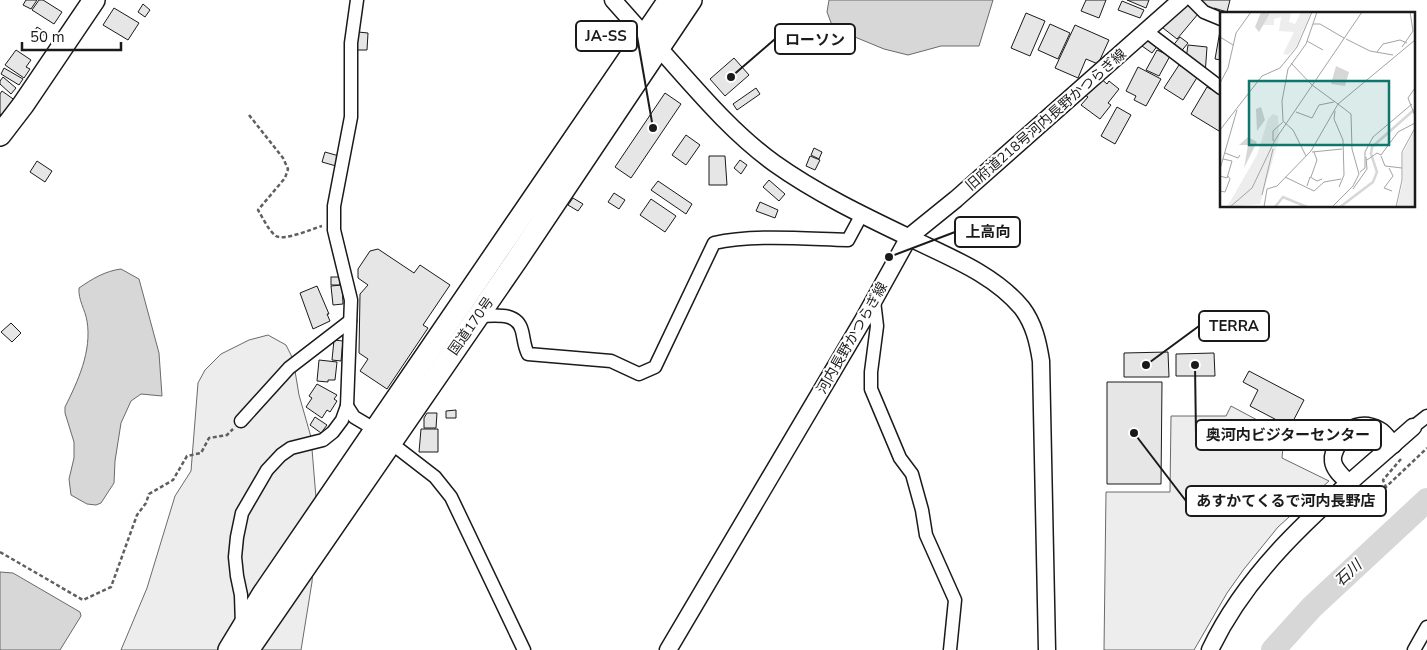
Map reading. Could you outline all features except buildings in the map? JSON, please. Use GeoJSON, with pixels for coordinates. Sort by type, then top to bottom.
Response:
{"type":"FeatureCollection","features":[{"type":"Feature","properties":{"kind":"highway"},"geometry":{"type":"LineString","coordinates":[[0,135],[94,0]]}},
{"type":"Feature","properties":{"kind":"highway","name":"国道170号"},"geometry":{"type":"LineString","coordinates":[[229,650],[263,594],[383,436],[478,316],[652,42],[669,0]]}},
{"type":"Feature","properties":{"kind":"highway","name":"国道170号"},"geometry":{"type":"LineString","coordinates":[[248,650],[383,436],[652,42],[692,0]]}},
{"type":"Feature","properties":{"kind":"street"},"geometry":{"type":"LineString","coordinates":[[242,628],[241,595],[235,557],[242,513],[267,470],[281,455],[290,448],[323,440],[333,432],[342,420],[347,406],[351,300],[334,230],[334,206],[351,117],[351,43],[357,0]]}},
{"type":"Feature","properties":{"kind":"street"},"geometry":{"type":"LineString","coordinates":[[614,0],[738,134],[774,163],[814,188],[862,214],[968,265],[1011,296],[1023,309],[1038,340],[1041,361],[1047,650]]}},
{"type":"Feature","properties":{"kind":"street","name":"旧府道218号河内長野かつらぎ線"},"geometry":{"type":"LineString","coordinates":[[909,237],[956,199],[1181,0]]}},
{"type":"Feature","properties":{"kind":"street"},"geometry":{"type":"LineString","coordinates":[[1192,0],[1204,12],[1220,19]]}},
{"type":"Feature","properties":{"kind":"street"},"geometry":{"type":"LineString","coordinates":[[1146,31],[1220,87]]}},
{"type":"Feature","properties":{"kind":"street"},"geometry":{"type":"LineString","coordinates":[[478,316],[507,315],[517,320],[522,329],[524,347],[528,354],[611,361],[638,374],[655,367],[714,243],[730,239],[747,238],[848,240],[862,214]]}},
{"type":"Feature","properties":{"kind":"street","name":"河内長野かつらぎ線"},"geometry":{"type":"LineString","coordinates":[[668,650],[874,301],[909,237]]}},
{"type":"Feature","properties":{"kind":"street"},"geometry":{"type":"LineString","coordinates":[[874,301],[878,326],[871,372],[871,389],[900,458],[912,474],[922,510],[926,535],[955,600],[950,650]]}},
{"type":"Feature","properties":{"kind":"street"},"geometry":{"type":"LineString","coordinates":[[241,421],[289,368],[350,321]]}},
{"type":"Feature","properties":{"kind":"street"},"geometry":{"type":"LineString","coordinates":[[347,406],[354,417],[383,436],[435,477],[451,497],[524,650]]}},
{"type":"Feature","properties":{"kind":"street"},"geometry":{"type":"LineString","coordinates":[[1210,650],[1230,614],[1260,571],[1281,547],[1349,483],[1398,450],[1413,427],[1427,416]]}},
{"type":"Feature","properties":{"kind":"street"},"geometry":{"type":"LineString","coordinates":[[1349,483],[1335,467],[1333,460],[1333,453],[1344,433],[1358,426],[1373,428],[1380,431],[1398,450]]}},
{"type":"Feature","properties":{"kind":"street"},"geometry":{"type":"LineString","coordinates":[[1414,650],[1427,627]]}},
{"type":"Feature","properties":{"kind":"path"},"geometry":{"type":"LineString","coordinates":[[249,115],[283,158],[288,169],[285,178],[258,210],[274,234],[279,238],[287,237],[334,222]]}},
{"type":"Feature","properties":{"kind":"path"},"geometry":{"type":"LineString","coordinates":[[0,552],[84,600],[111,587],[137,515],[146,503],[149,494],[172,480],[186,456],[201,453],[210,438],[227,435],[241,421]]}},
{"type":"Feature","properties":{"kind":"path"},"geometry":{"type":"LineString","coordinates":[[1398,450],[1383,480],[1386,487],[1427,448]]}},
{"type":"Feature","properties":{"kind":"shaded area"},"geometry":{"type":"Polygon","coordinates":[[[829,0],[993,0],[979,46],[941,46],[908,55],[884,49],[833,28],[827,12],[829,0]]]}},
{"type":"Feature","properties":{"kind":"shaded area"},"geometry":{"type":"Polygon","coordinates":[[[121,269],[139,279],[159,353],[162,396],[141,394],[131,401],[121,423],[115,461],[114,483],[101,503],[96,505],[87,504],[71,495],[69,479],[74,458],[74,442],[65,413],[65,407],[83,366],[88,343],[87,321],[79,288],[99,276],[121,269]]]}},
{"type":"Feature","properties":{"kind":"shaded area"},"geometry":{"type":"Polygon","coordinates":[[[268,335],[286,345],[293,359],[299,395],[311,437],[317,510],[312,582],[301,650],[121,650],[147,588],[175,496],[191,471],[198,383],[205,370],[221,354],[249,340],[268,335]]]}},
{"type":"Feature","properties":{"kind":"shaded area"},"geometry":{"type":"Polygon","coordinates":[[[1231,406],[1274,429],[1269,440],[1283,447],[1282,458],[1329,481],[1278,527],[1244,569],[1227,593],[1194,650],[1104,650],[1106,492],[1170,492],[1171,416],[1226,416],[1231,406]]]}},
{"type":"Feature","properties":{"kind":"shaded area"},"geometry":{"type":"Polygon","coordinates":[[[0,572],[13,573],[80,612],[81,616],[60,650],[0,650],[0,572]]]}},
{"type":"Feature","properties":{"kind":"waterway","name":"石川"},"geometry":{"type":"LineString","coordinates":[[1273,650],[1312,607],[1427,500]]}},
{"type":"Feature","properties":{"kind":"place","name":"ローソン"},"geometry":{"type":"Point","coordinates":[731,77]}},
{"type":"Feature","properties":{"kind":"place","name":"JA-SS"},"geometry":{"type":"Point","coordinates":[653,128]}},
{"type":"Feature","properties":{"kind":"place","name":"上高向"},"geometry":{"type":"Point","coordinates":[889,257]}},
{"type":"Feature","properties":{"kind":"place","name":"TERRA"},"geometry":{"type":"Point","coordinates":[1146,365]}},
{"type":"Feature","properties":{"kind":"place","name":"奥河内ビジターセンター"},"geometry":{"type":"Point","coordinates":[1195,365]}},
{"type":"Feature","properties":{"kind":"place","name":"あすかてくるで河内長野店"},"geometry":{"type":"Point","coordinates":[1134,433]}}]}
